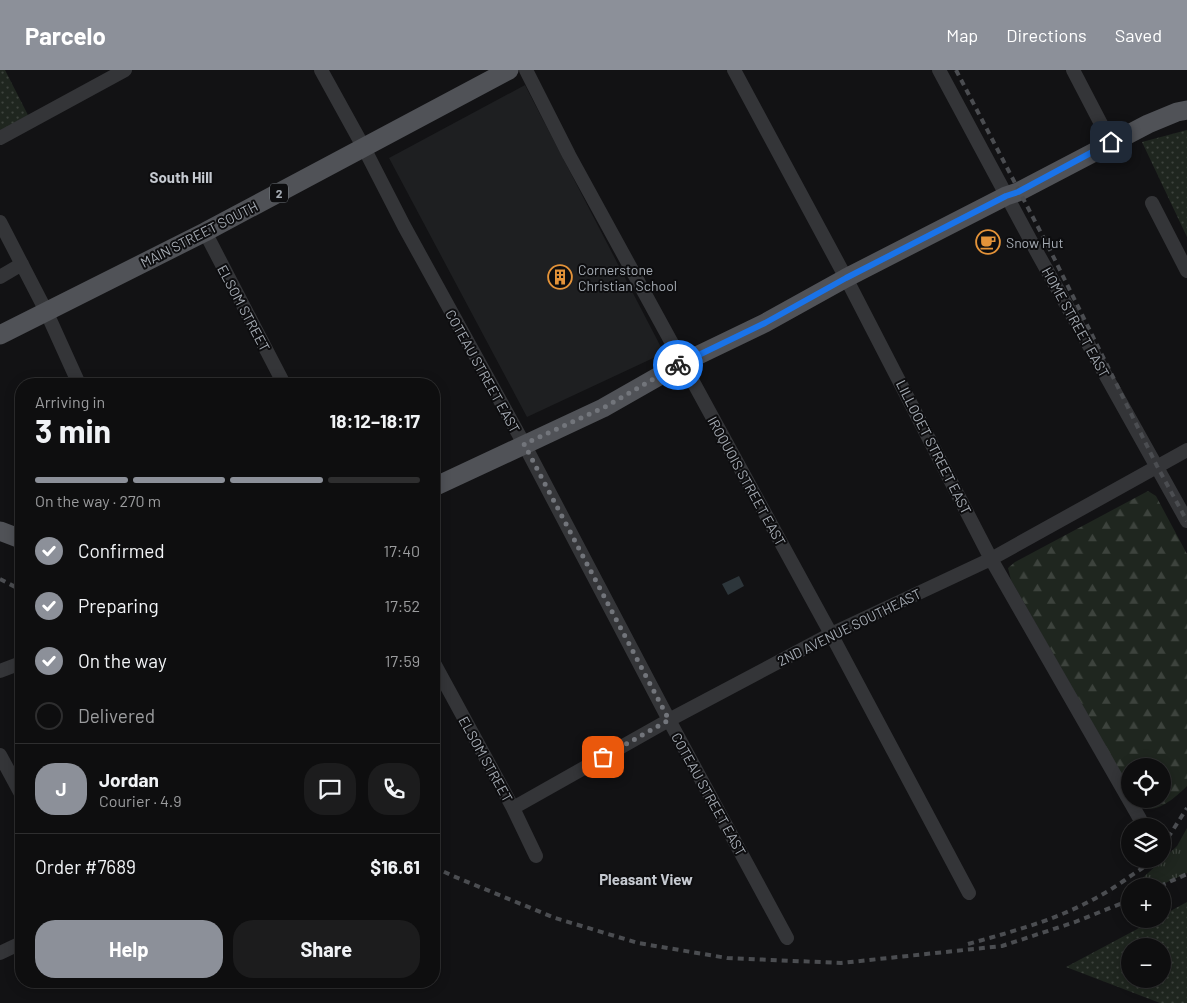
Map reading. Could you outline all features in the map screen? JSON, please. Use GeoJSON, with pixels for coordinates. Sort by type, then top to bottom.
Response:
{"type":"FeatureCollection","features":[{"type":"Feature","properties":{"kind":"main road","name":"MAIN STREET SOUTH"},"geometry":{"type":"LineString","coordinates":[[46,311],[205,232],[509,70]]}},
{"type":"Feature","properties":{"kind":"main road"},"geometry":{"type":"LineString","coordinates":[[440,484],[603,408],[682,363],[765,323],[846,278],[1006,196],[1018,192],[1111,142],[1148,124],[1187,110]]}},
{"type":"Feature","properties":{"kind":"main road","name":"2"},"geometry":{"type":"LineString","coordinates":[[0,336],[46,311]]}},
{"type":"Feature","properties":{"kind":"main road"},"geometry":{"type":"LineString","coordinates":[[0,531],[15,537]]}},
{"type":"Feature","properties":{"kind":"street"},"geometry":{"type":"LineString","coordinates":[[0,138],[123,70]]}},
{"type":"Feature","properties":{"kind":"street","name":"COTEAU STREET EAST"},"geometry":{"type":"LineString","coordinates":[[321,70],[524,444],[669,720],[787,938]]}},
{"type":"Feature","properties":{"kind":"street","name":"IROQUOIS STREET EAST"},"geometry":{"type":"LineString","coordinates":[[526,70],[569,155],[831,634],[969,893]]}},
{"type":"Feature","properties":{"kind":"street","name":"LILLOOET STREET EAST"},"geometry":{"type":"LineString","coordinates":[[734,70],[846,278],[992,559],[1139,818]]}},
{"type":"Feature","properties":{"kind":"street","name":"HOME STREET EAST"},"geometry":{"type":"LineString","coordinates":[[939,70],[1006,196],[1187,521]]}},
{"type":"Feature","properties":{"kind":"street"},"geometry":{"type":"LineString","coordinates":[[1073,70],[1111,142]]}},
{"type":"Feature","properties":{"kind":"street"},"geometry":{"type":"LineString","coordinates":[[1152,203],[1187,271]]}},
{"type":"Feature","properties":{"kind":"street"},"geometry":{"type":"LineString","coordinates":[[0,222],[46,311],[76,378]]}},
{"type":"Feature","properties":{"kind":"street","name":"ELSOM STREET"},"geometry":{"type":"LineString","coordinates":[[205,232],[281,378]]}},
{"type":"Feature","properties":{"kind":"street"},"geometry":{"type":"LineString","coordinates":[[0,277],[22,264]]}},
{"type":"Feature","properties":{"kind":"street","name":"2ND AVENUE SOUTHEAST"},"geometry":{"type":"LineString","coordinates":[[513,808],[669,720],[831,634],[992,559],[1187,450]]}},
{"type":"Feature","properties":{"kind":"street"},"geometry":{"type":"LineString","coordinates":[[0,671],[15,665]]}},
{"type":"Feature","properties":{"kind":"street","name":"ELSOM STREET"},"geometry":{"type":"LineString","coordinates":[[440,674],[513,808],[536,856]]}},
{"type":"Feature","properties":{"kind":"street"},"geometry":{"type":"LineString","coordinates":[[0,755],[15,783]]}},
{"type":"Feature","properties":{"kind":"street"},"geometry":{"type":"LineString","coordinates":[[0,953],[15,946]]}},
{"type":"Feature","properties":{"kind":"shaded area"},"geometry":{"type":"Polygon","coordinates":[[[525,85],[664,353],[527,417],[389,158],[525,85]]]}},
{"type":"Feature","properties":{"kind":"shaded area"},"geometry":{"type":"Polygon","coordinates":[[[739,576],[744,586],[728,595],[722,584],[739,576]]]}},
{"type":"Feature","properties":{"kind":"green space"},"geometry":{"type":"Polygon","coordinates":[[[0,70],[5,70],[30,119],[0,135],[0,70]]]}},
{"type":"Feature","properties":{"kind":"green space"},"geometry":{"type":"Polygon","coordinates":[[[1187,130],[1187,237],[1142,142],[1187,130]]]}},
{"type":"Feature","properties":{"kind":"green space"},"geometry":{"type":"Polygon","coordinates":[[[1148,491],[1156,496],[1187,554],[1187,786],[1171,800],[1171,758],[1121,758],[1121,773],[1011,580],[1008,568],[1015,562],[1148,491]]]}},
{"type":"Feature","properties":{"kind":"green space"},"geometry":{"type":"Polygon","coordinates":[[[1187,828],[1187,873],[1171,880],[1171,878],[1143,878],[1153,868],[1171,868],[1171,852],[1177,846],[1187,828]]]}},
{"type":"Feature","properties":{"kind":"green space"},"geometry":{"type":"Polygon","coordinates":[[[1187,902],[1187,1003],[1160,1003],[1066,967],[1139,928],[1171,928],[1171,911],[1187,902]]]}},
{"type":"Feature","properties":{"kind":"railway"},"geometry":{"type":"LineString","coordinates":[[956,70],[1050,250],[1157,466],[1187,521]]}},
{"type":"Feature","properties":{"kind":"railway"},"geometry":{"type":"LineString","coordinates":[[0,579],[15,587]]}},
{"type":"Feature","properties":{"kind":"railway"},"geometry":{"type":"LineString","coordinates":[[1171,833],[1187,808]]}},
{"type":"Feature","properties":{"kind":"railway"},"geometry":{"type":"LineString","coordinates":[[968,944],[1030,926],[1087,903],[1143,868]]}},
{"type":"Feature","properties":{"kind":"railway"},"geometry":{"type":"LineString","coordinates":[[440,870],[555,918],[638,943],[727,958],[841,963],[1002,946],[1075,922],[1121,904]]}},
{"type":"Feature","properties":{"kind":"railway"},"geometry":{"type":"LineString","coordinates":[[1171,881],[1187,874]]}},
{"type":"Feature","properties":{"kind":"way so far"},"geometry":{"type":"LineString","coordinates":[[603,757],[669,720],[524,444],[603,408],[678,365]]}},
{"type":"Feature","properties":{"kind":"place","name":"Snow Hut"},"geometry":{"type":"Point","coordinates":[988,242]}},
{"type":"Feature","properties":{"kind":"place","name":"Cornerstone Christian School"},"geometry":{"type":"Point","coordinates":[560,277]}},
{"type":"Feature","properties":{"kind":"district","name":"South Hill"},"geometry":{"type":"Point","coordinates":[181,177]}},
{"type":"Feature","properties":{"kind":"district","name":"Pleasant View"},"geometry":{"type":"Point","coordinates":[646,879]}},
{"type":"Feature","properties":{"kind":"route"},"geometry":{"type":"LineString","coordinates":[[678,365],[765,323],[846,278],[1006,196],[1018,192],[1111,142]]}}]}
